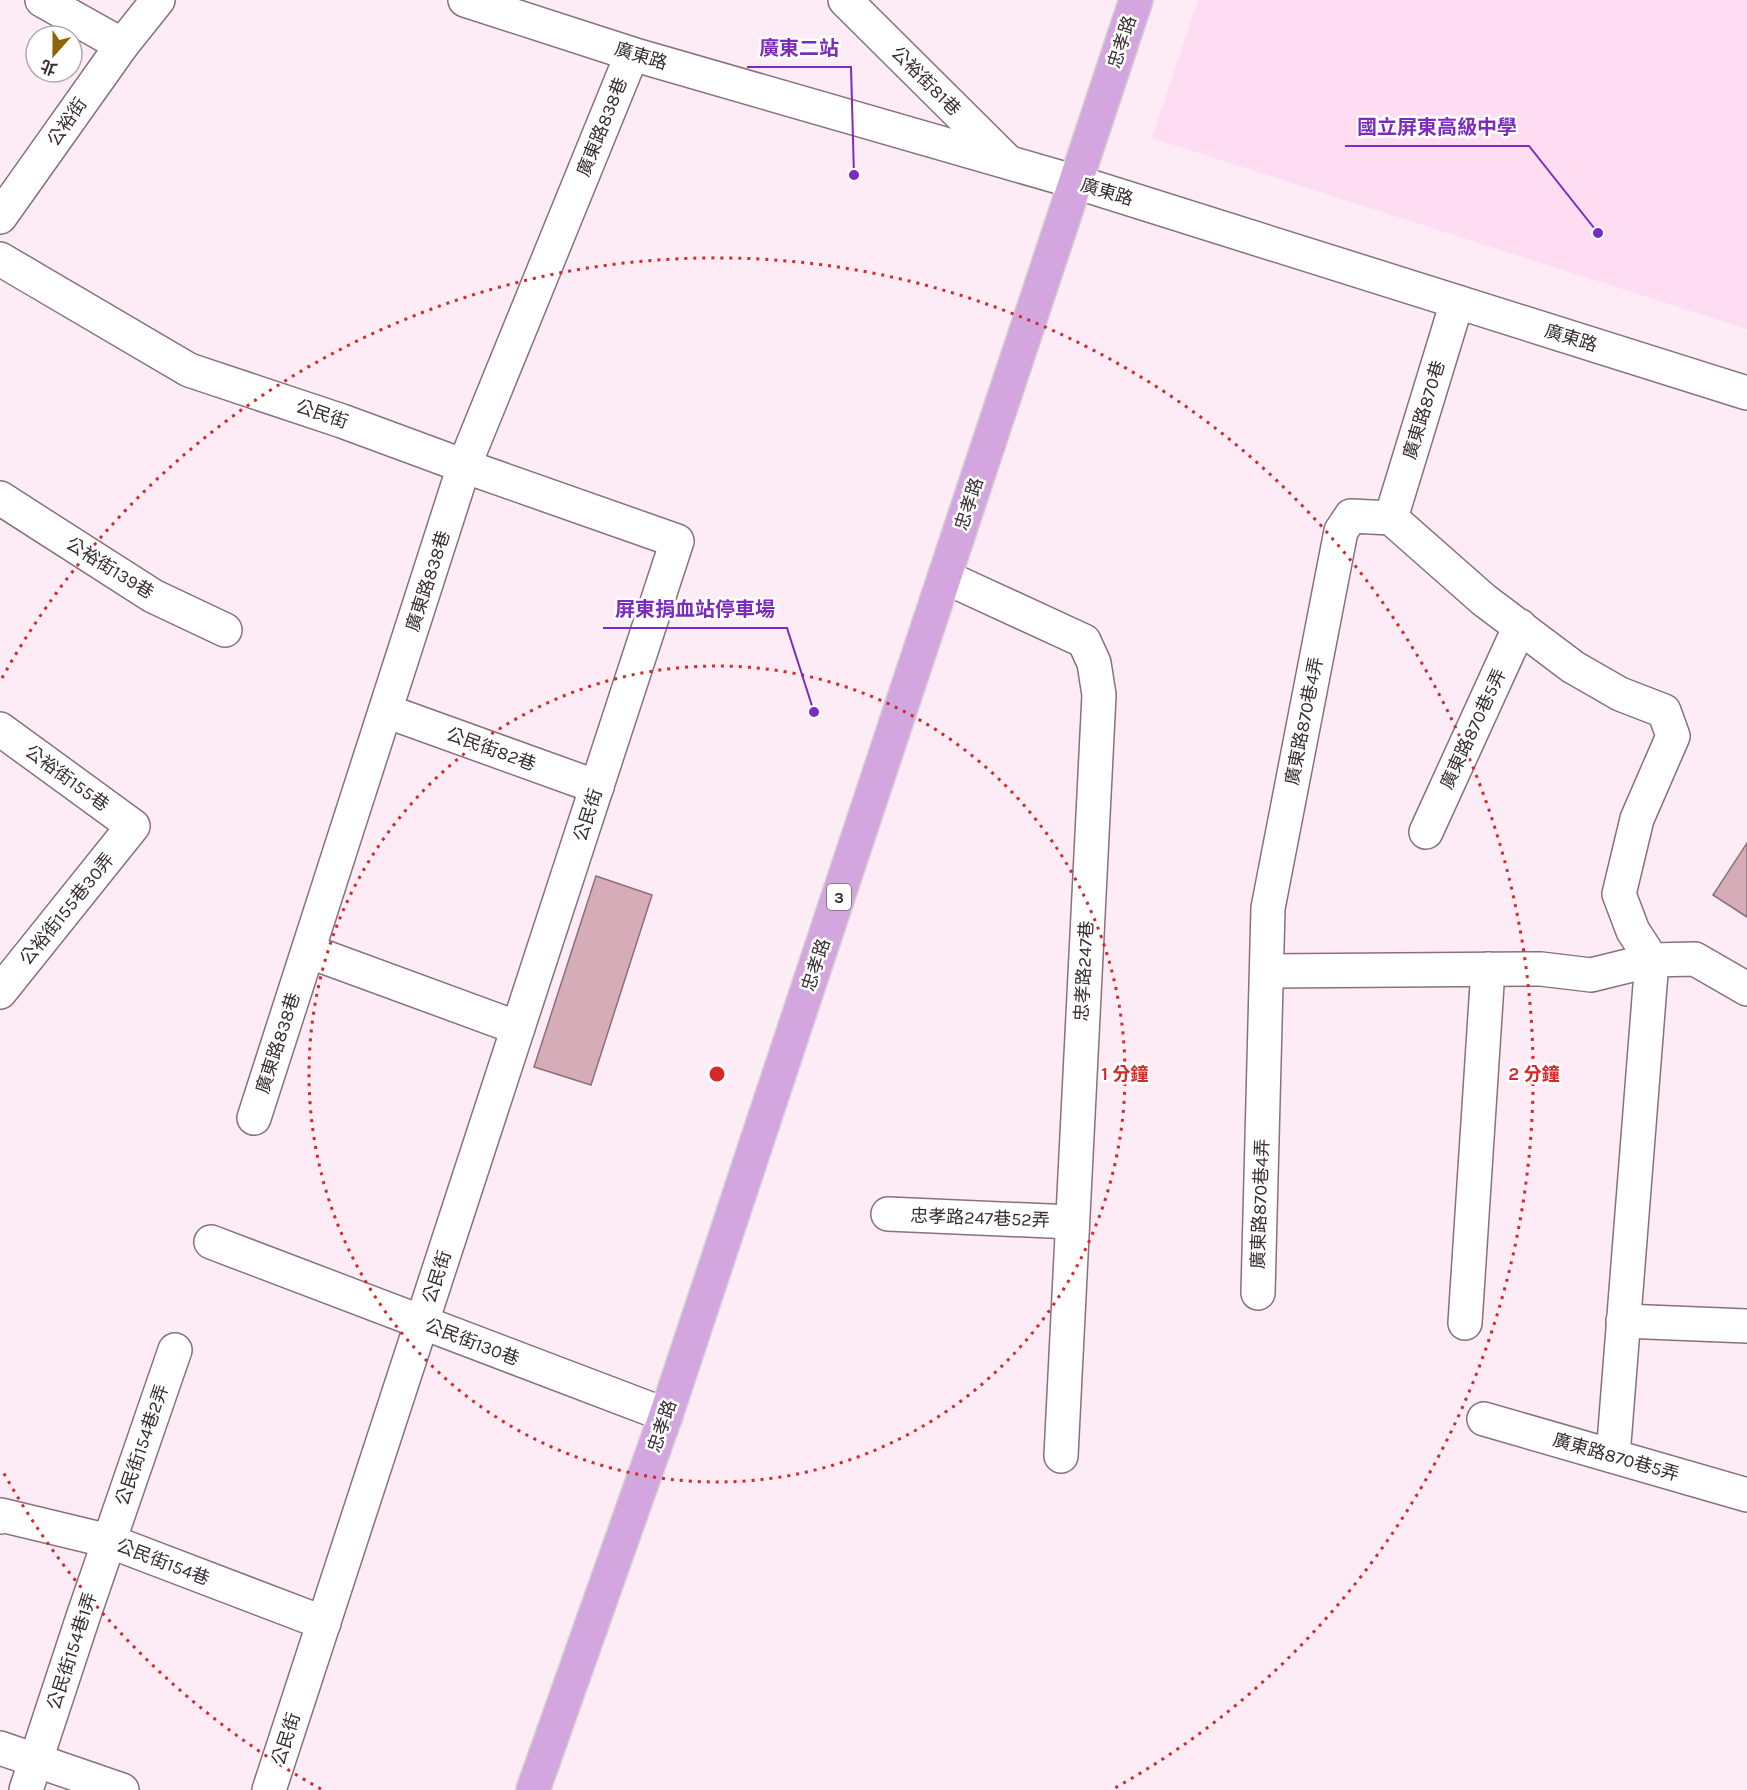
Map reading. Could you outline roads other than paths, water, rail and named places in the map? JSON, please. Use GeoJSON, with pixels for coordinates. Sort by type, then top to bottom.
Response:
{"type":"FeatureCollection","features":[{"type":"Feature","properties":{"kind":"main road","name":"忠孝路"},"geometry":{"type":"LineString","coordinates":[[533,1790],[666,1415],[1136,0]]}},
{"type":"Feature","properties":{"kind":"street"},"geometry":{"type":"LineString","coordinates":[[42,0],[122,45]]}},
{"type":"Feature","properties":{"kind":"street","name":"公裕街"},"geometry":{"type":"LineString","coordinates":[[0,217],[122,45],[158,0]]}},
{"type":"Feature","properties":{"kind":"street","name":"廣東路"},"geometry":{"type":"LineString","coordinates":[[465,0],[632,54],[1076,182],[1747,393]]}},
{"type":"Feature","properties":{"kind":"street","name":"公裕街81巷"},"geometry":{"type":"LineString","coordinates":[[846,0],[1007,161]]}},
{"type":"Feature","properties":{"kind":"street","name":"廣東路838巷"},"geometry":{"type":"LineString","coordinates":[[254,1118],[464,466],[632,54]]}},
{"type":"Feature","properties":{"kind":"street","name":"公民街"},"geometry":{"type":"LineString","coordinates":[[0,258],[189,370],[342,421],[677,541],[269,1790]]}},
{"type":"Feature","properties":{"kind":"street","name":"廣東路870巷"},"geometry":{"type":"LineString","coordinates":[[1391,518],[1457,302]]}},
{"type":"Feature","properties":{"kind":"street","name":"公裕街139巷"},"geometry":{"type":"LineString","coordinates":[[0,498],[153,596],[225,630]]}},
{"type":"Feature","properties":{"kind":"street","name":"廣東路870巷4弄"},"geometry":{"type":"LineString","coordinates":[[1258,1293],[1268,908],[1341,531],[1351,516],[1391,518]]}},
{"type":"Feature","properties":{"kind":"street"},"geometry":{"type":"LineString","coordinates":[[1391,518],[1484,600],[1573,667],[1620,694],[1664,711],[1673,736],[1637,819],[1619,894],[1633,931],[1652,960],[1613,1456]]}},
{"type":"Feature","properties":{"kind":"street","name":"忠孝路247巷"},"geometry":{"type":"LineString","coordinates":[[945,577],[1084,641],[1094,663],[1099,695],[1061,1456]]}},
{"type":"Feature","properties":{"kind":"street","name":"廣東路870巷5弄"},"geometry":{"type":"LineString","coordinates":[[1426,832],[1520,626]]}},
{"type":"Feature","properties":{"kind":"street","name":"公民街82巷"},"geometry":{"type":"LineString","coordinates":[[386,711],[597,787]]}},
{"type":"Feature","properties":{"kind":"street","name":"公裕街155巷"},"geometry":{"type":"LineString","coordinates":[[0,729],[134,826]]}},
{"type":"Feature","properties":{"kind":"street","name":"公裕街155巷30弄"},"geometry":{"type":"LineString","coordinates":[[0,992],[134,826]]}},
{"type":"Feature","properties":{"kind":"street"},"geometry":{"type":"LineString","coordinates":[[308,951],[518,1028]]}},
{"type":"Feature","properties":{"kind":"street"},"geometry":{"type":"LineString","coordinates":[[1267,971],[1540,969],[1590,975],[1652,960],[1695,959],[1747,989]]}},
{"type":"Feature","properties":{"kind":"street"},"geometry":{"type":"LineString","coordinates":[[1465,1323],[1488,969]]}},
{"type":"Feature","properties":{"kind":"street","name":"忠孝路247巷52弄"},"geometry":{"type":"LineString","coordinates":[[888,1214],[1072,1222]]}},
{"type":"Feature","properties":{"kind":"street","name":"公民街130巷"},"geometry":{"type":"LineString","coordinates":[[211,1242],[666,1415]]}},
{"type":"Feature","properties":{"kind":"street"},"geometry":{"type":"LineString","coordinates":[[1623,1321],[1747,1326]]}},
{"type":"Feature","properties":{"kind":"street","name":"公民街154巷2弄"},"geometry":{"type":"LineString","coordinates":[[109,1541],[175,1350]]}},
{"type":"Feature","properties":{"kind":"street","name":"廣東路870巷5弄"},"geometry":{"type":"LineString","coordinates":[[1484,1419],[1747,1496]]}},
{"type":"Feature","properties":{"kind":"street","name":"公民街154巷"},"geometry":{"type":"LineString","coordinates":[[0,1517],[1,1515],[109,1541],[324,1623]]}},
{"type":"Feature","properties":{"kind":"street","name":"公民街154巷1弄"},"geometry":{"type":"LineString","coordinates":[[31,1775],[109,1541]]}},
{"type":"Feature","properties":{"kind":"street"},"geometry":{"type":"LineString","coordinates":[[0,1748],[31,1775],[122,1790]]}},
{"type":"Feature","properties":{"kind":"place","name":"廣東二站"},"geometry":{"type":"Point","coordinates":[854,175]}},
{"type":"Feature","properties":{"kind":"place","name":"國立屏東高級中學"},"geometry":{"type":"Point","coordinates":[1598,233]}},
{"type":"Feature","properties":{"kind":"place","name":"屏東捐血站停車場"},"geometry":{"type":"Point","coordinates":[814,712]}}]}
